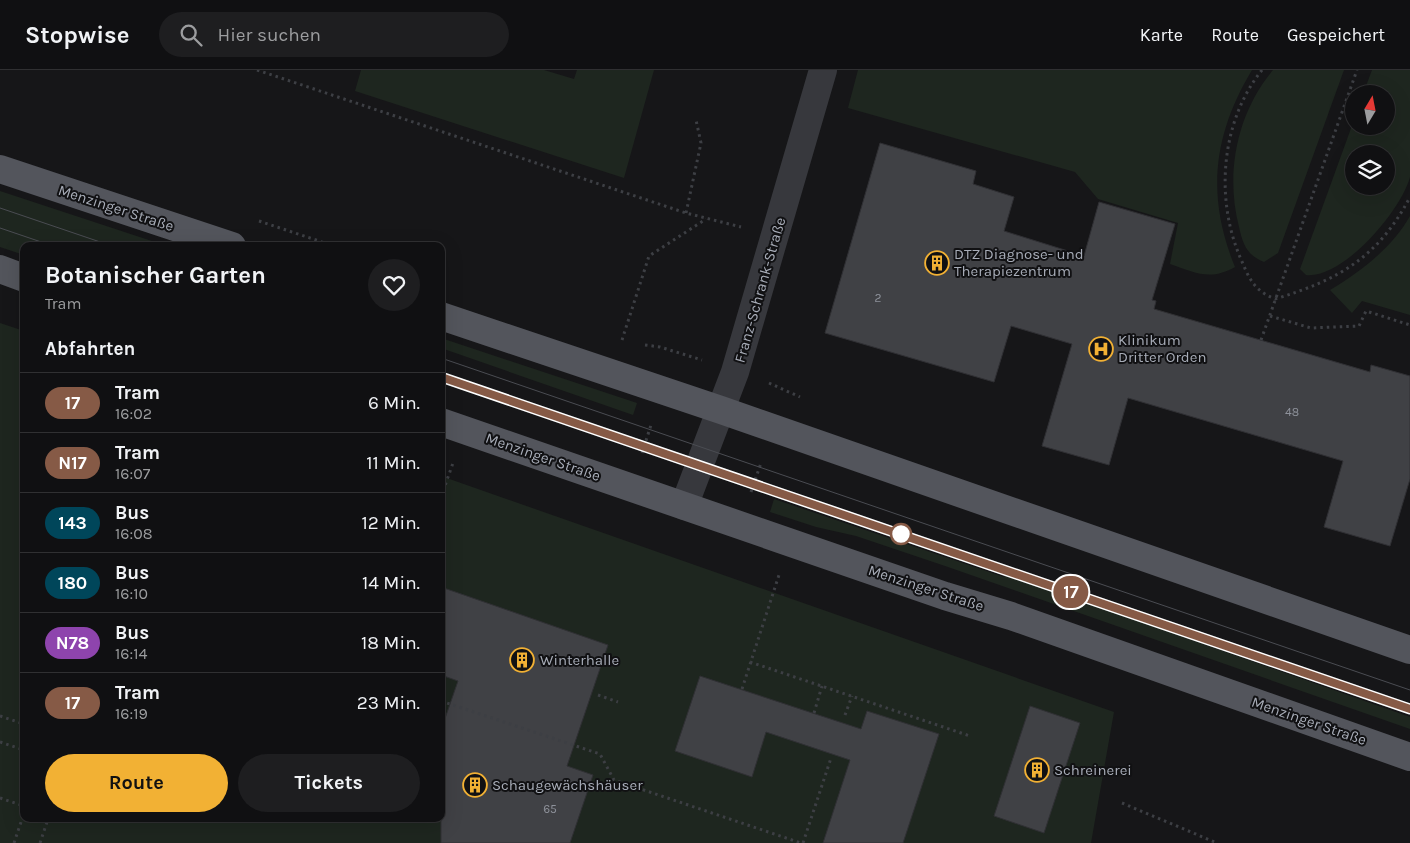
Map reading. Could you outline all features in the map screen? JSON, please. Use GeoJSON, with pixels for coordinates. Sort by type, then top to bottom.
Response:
{"type":"FeatureCollection","features":[{"type":"Feature","properties":{"kind":"main road","name":"Menzinger Straße"},"geometry":{"type":"LineString","coordinates":[[0,169],[220,242]]}},
{"type":"Feature","properties":{"kind":"main road"},"geometry":{"type":"LineString","coordinates":[[0,269],[20,276]]}},
{"type":"Feature","properties":{"kind":"main road"},"geometry":{"type":"LineString","coordinates":[[445,317],[721,410],[1410,650]]}},
{"type":"Feature","properties":{"kind":"main road","name":"Menzinger Straße"},"geometry":{"type":"LineString","coordinates":[[445,423],[945,596],[1010,616],[1410,757]]}},
{"type":"Feature","properties":{"kind":"street","name":"Franz-Schrank-Straße"},"geometry":{"type":"LineString","coordinates":[[684,506],[735,372],[823,70]]}},
{"type":"Feature","properties":{"kind":"path"},"geometry":{"type":"LineString","coordinates":[[257,70],[686,212],[776,236]]}},
{"type":"Feature","properties":{"kind":"path"},"geometry":{"type":"LineString","coordinates":[[1262,70],[1246,97],[1232,132],[1226,160],[1225,185],[1227,214],[1236,247],[1245,269],[1259,292],[1275,299],[1314,287],[1352,266],[1382,240],[1401,214],[1410,197]]}},
{"type":"Feature","properties":{"kind":"path"},"geometry":{"type":"LineString","coordinates":[[1262,340],[1357,70]]}},
{"type":"Feature","properties":{"kind":"path"},"geometry":{"type":"LineString","coordinates":[[686,212],[702,143],[696,120]]}},
{"type":"Feature","properties":{"kind":"path"},"geometry":{"type":"LineString","coordinates":[[621,342],[650,256],[707,218]]}},
{"type":"Feature","properties":{"kind":"path"},"geometry":{"type":"LineString","coordinates":[[1270,316],[1311,328],[1358,326],[1366,311],[1410,325]]}},
{"type":"Feature","properties":{"kind":"path"},"geometry":{"type":"LineString","coordinates":[[630,488],[677,352]]}},
{"type":"Feature","properties":{"kind":"path"},"geometry":{"type":"LineString","coordinates":[[740,525],[786,389]]}},
{"type":"Feature","properties":{"kind":"path"},"geometry":{"type":"LineString","coordinates":[[445,486],[454,460]]}},
{"type":"Feature","properties":{"kind":"path"},"geometry":{"type":"LineString","coordinates":[[742,689],[780,572]]}},
{"type":"Feature","properties":{"kind":"path"},"geometry":{"type":"LineString","coordinates":[[750,662],[970,736]]}},
{"type":"Feature","properties":{"kind":"path"},"geometry":{"type":"LineString","coordinates":[[814,713],[822,686]]}},
{"type":"Feature","properties":{"kind":"path"},"geometry":{"type":"LineString","coordinates":[[598,695],[618,702]]}},
{"type":"Feature","properties":{"kind":"path"},"geometry":{"type":"LineString","coordinates":[[845,715],[852,696]]}},
{"type":"Feature","properties":{"kind":"path"},"geometry":{"type":"LineString","coordinates":[[445,702],[600,754],[614,780],[802,843],[830,758]]}},
{"type":"Feature","properties":{"kind":"path"},"geometry":{"type":"LineString","coordinates":[[0,716],[20,723]]}},
{"type":"Feature","properties":{"kind":"path"},"geometry":{"type":"LineString","coordinates":[[0,742],[20,749]]}},
{"type":"Feature","properties":{"kind":"path"},"geometry":{"type":"LineString","coordinates":[[0,798],[20,805]]}},
{"type":"Feature","properties":{"kind":"path"},"geometry":{"type":"LineString","coordinates":[[1122,803],[1217,843]]}},
{"type":"Feature","properties":{"kind":"path"},"geometry":{"type":"LineString","coordinates":[[14,843],[21,822]]}},
{"type":"Feature","properties":{"kind":"path"},"geometry":{"type":"LineString","coordinates":[[40,843],[47,822]]}},
{"type":"Feature","properties":{"kind":"shaded area"},"geometry":{"type":"Polygon","coordinates":[[[361,70],[544,70],[574,79],[577,70],[654,70],[624,178],[355,91],[361,70]]]}},
{"type":"Feature","properties":{"kind":"shaded area"},"geometry":{"type":"Polygon","coordinates":[[[858,70],[1252,70],[1229,118],[1218,166],[1217,191],[1220,215],[1235,267],[1210,275],[1195,273],[1170,264],[1178,223],[1098,199],[1075,172],[848,108],[858,70]]]}},
{"type":"Feature","properties":{"kind":"shaded area"},"geometry":{"type":"Polygon","coordinates":[[[1273,70],[1344,70],[1278,253],[1264,262],[1250,253],[1242,239],[1235,207],[1233,186],[1237,144],[1243,124],[1261,87],[1273,70]]]}},
{"type":"Feature","properties":{"kind":"shaded area"},"geometry":{"type":"Polygon","coordinates":[[[1372,70],[1410,70],[1410,177],[1404,191],[1383,224],[1353,255],[1337,266],[1321,273],[1306,275],[1300,269],[1349,135],[1395,135],[1395,85],[1366,85],[1372,70]]]}},
{"type":"Feature","properties":{"kind":"shaded area"},"geometry":{"type":"Polygon","coordinates":[[[0,191],[155,242],[20,242],[20,254],[0,247],[0,191]]]}},
{"type":"Feature","properties":{"kind":"shaded area"},"geometry":{"type":"Polygon","coordinates":[[[1410,216],[1410,315],[1362,301],[1352,313],[1330,290],[1353,275],[1385,249],[1403,228],[1410,216]]]}},
{"type":"Feature","properties":{"kind":"shaded area"},"geometry":{"type":"Polygon","coordinates":[[[0,323],[20,330],[20,822],[445,822],[445,477],[1114,712],[1091,843],[0,843],[0,323]]]}},
{"type":"Feature","properties":{"kind":"shaded area"},"geometry":{"type":"Polygon","coordinates":[[[445,339],[637,403],[633,415],[445,349],[445,339]]]}},
{"type":"Feature","properties":{"kind":"shaded area"},"geometry":{"type":"Polygon","coordinates":[[[774,499],[1004,577],[1005,574],[1410,717],[1410,729],[948,567],[856,536],[816,527],[770,512],[774,499]]]}},
{"type":"Feature","properties":{"kind":"building"},"geometry":{"type":"Polygon","coordinates":[[[880,143],[976,171],[973,184],[1014,197],[1004,231],[1084,256],[1099,202],[1175,224],[1152,300],[1156,301],[1154,309],[1370,372],[1371,365],[1410,376],[1410,479],[1390,546],[1324,527],[1343,461],[1128,398],[1109,465],[1042,446],[1072,344],[1011,326],[994,382],[825,333],[880,143]]]}},
{"type":"Feature","properties":{"kind":"building"},"geometry":{"type":"Polygon","coordinates":[[[445,588],[608,645],[567,766],[593,775],[570,843],[441,843],[441,822],[445,822],[445,718],[458,681],[445,676],[445,588]]]}},
{"type":"Feature","properties":{"kind":"building"},"geometry":{"type":"Polygon","coordinates":[[[700,676],[861,729],[867,711],[939,734],[903,843],[823,843],[850,760],[766,732],[752,777],[675,751],[700,676]]]}},
{"type":"Feature","properties":{"kind":"building","name":"Schreinerei"},"geometry":{"type":"Polygon","coordinates":[[[1030,706],[1080,723],[1044,833],[994,816],[1030,706]]]}},
{"type":"Feature","properties":{"kind":"tram line"},"geometry":{"type":"LineString","coordinates":[[0,208],[100,242]]}},
{"type":"Feature","properties":{"kind":"tram line"},"geometry":{"type":"LineString","coordinates":[[0,228],[41,242]]}},
{"type":"Feature","properties":{"kind":"tram line"},"geometry":{"type":"LineString","coordinates":[[445,359],[1410,690]]}},
{"type":"Feature","properties":{"kind":"tram line"},"geometry":{"type":"LineString","coordinates":[[445,378],[1410,709]]}},
{"type":"Feature","properties":{"kind":"tram line","name":"17"},"geometry":{"type":"LineString","coordinates":[[445,378],[700,464],[1410,709]]}},
{"type":"Feature","properties":{"kind":"place","name":"DTZ Diagnose- und Therapiezentrum"},"geometry":{"type":"Point","coordinates":[937,263]}},
{"type":"Feature","properties":{"kind":"place","name":"Klinikum Dritter Orden"},"geometry":{"type":"Point","coordinates":[1101,349]}},
{"type":"Feature","properties":{"kind":"place","name":"Winterhalle"},"geometry":{"type":"Point","coordinates":[522,660]}},
{"type":"Feature","properties":{"kind":"place","name":"Schreinerei"},"geometry":{"type":"Point","coordinates":[1037,770]}},
{"type":"Feature","properties":{"kind":"place","name":"Schaugewächshäuser"},"geometry":{"type":"Point","coordinates":[475,785]}}]}
